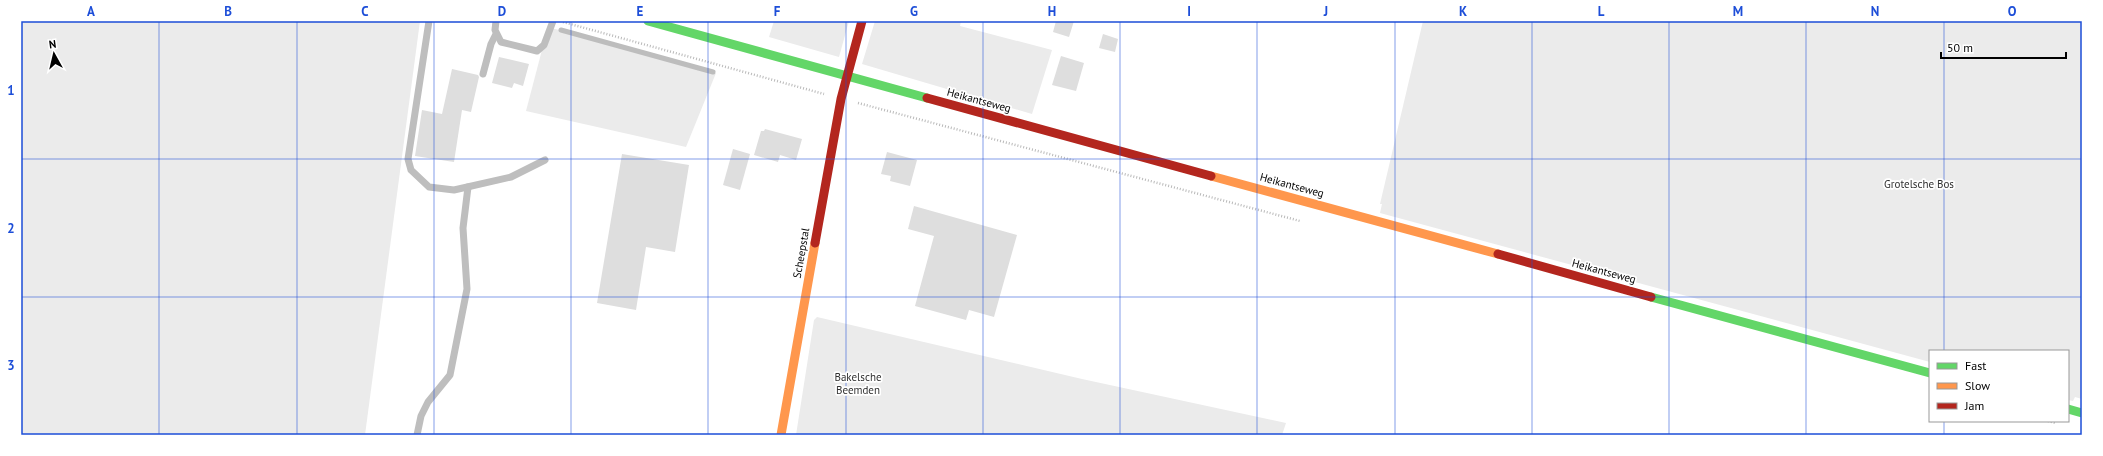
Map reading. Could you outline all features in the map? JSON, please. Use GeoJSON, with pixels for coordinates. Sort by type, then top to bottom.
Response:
{"type":"FeatureCollection","features":[{"type":"Feature","properties":{"kind":"street","name":"Heikantseweg"},"geometry":{"type":"LineString","coordinates":[[648,21],[1929,373]]}},
{"type":"Feature","properties":{"kind":"street","name":"Scheepstal"},"geometry":{"type":"LineString","coordinates":[[781,435],[841,99],[862,21]]}},
{"type":"Feature","properties":{"kind":"street"},"geometry":{"type":"LineString","coordinates":[[2069,409],[2082,413]]}},
{"type":"Feature","properties":{"kind":"lane"},"geometry":{"type":"LineString","coordinates":[[429,21],[408,159],[411,170],[429,187],[454,190],[511,177],[545,160]]}},
{"type":"Feature","properties":{"kind":"lane"},"geometry":{"type":"LineString","coordinates":[[483,74],[491,44],[496,34],[496,21]]}},
{"type":"Feature","properties":{"kind":"lane"},"geometry":{"type":"LineString","coordinates":[[496,34],[501,42],[537,51],[544,45],[553,21]]}},
{"type":"Feature","properties":{"kind":"lane"},"geometry":{"type":"LineString","coordinates":[[417,435],[421,416],[428,402],[450,375],[467,289],[463,228],[468,187]]}},
{"type":"Feature","properties":{"kind":"path"},"geometry":{"type":"LineString","coordinates":[[560,21],[841,99]]}},
{"type":"Feature","properties":{"kind":"green space"},"geometry":{"type":"Polygon","coordinates":[[[21,21],[420,21],[365,435],[21,435],[21,21]]]}},
{"type":"Feature","properties":{"kind":"green space"},"geometry":{"type":"Polygon","coordinates":[[[774,21],[849,21],[839,57],[769,37],[774,21]]]}},
{"type":"Feature","properties":{"kind":"green space"},"geometry":{"type":"Polygon","coordinates":[[[875,21],[961,21],[960,26],[1052,50],[1032,114],[862,64],[875,21]]]}},
{"type":"Feature","properties":{"kind":"green space","name":"Grotelsche Bos"},"geometry":{"type":"Polygon","coordinates":[[[1423,21],[2082,21],[2082,399],[2075,397],[2073,401],[2069,400],[2069,350],[1929,350],[1929,362],[1380,213],[1382,204],[1380,204],[1423,21]]]}},
{"type":"Feature","properties":{"kind":"green space"},"geometry":{"type":"Polygon","coordinates":[[[548,27],[716,73],[686,147],[526,111],[548,27]]]}},
{"type":"Feature","properties":{"kind":"green space","name":"Bakelsche Beemden"},"geometry":{"type":"Polygon","coordinates":[[[817,317],[1082,379],[1286,423],[1282,435],[796,435],[814,320],[817,317]]]}},
{"type":"Feature","properties":{"kind":"building"},"geometry":{"type":"Polygon","coordinates":[[[1056,21],[1074,21],[1069,37],[1053,32],[1056,21]]]}},
{"type":"Feature","properties":{"kind":"building"},"geometry":{"type":"Polygon","coordinates":[[[1103,34],[1118,39],[1115,52],[1099,48],[1103,34]]]}},
{"type":"Feature","properties":{"kind":"building"},"geometry":{"type":"Polygon","coordinates":[[[1061,56],[1084,63],[1076,91],[1052,85],[1061,56]]]}},
{"type":"Feature","properties":{"kind":"building"},"geometry":{"type":"Polygon","coordinates":[[[499,57],[529,64],[523,86],[514,83],[512,88],[492,83],[499,57]]]}},
{"type":"Feature","properties":{"kind":"building"},"geometry":{"type":"Polygon","coordinates":[[[452,69],[478,75],[479,77],[471,112],[462,110],[454,162],[415,156],[422,110],[442,114],[452,69]]]}},
{"type":"Feature","properties":{"kind":"building"},"geometry":{"type":"Polygon","coordinates":[[[765,129],[802,139],[796,160],[780,155],[778,162],[754,155],[761,131],[764,131],[765,129]]]}},
{"type":"Feature","properties":{"kind":"building"},"geometry":{"type":"Polygon","coordinates":[[[733,149],[750,154],[740,190],[723,185],[733,149]]]}},
{"type":"Feature","properties":{"kind":"building"},"geometry":{"type":"Polygon","coordinates":[[[887,152],[917,160],[910,186],[890,181],[891,176],[881,174],[887,152]]]}},
{"type":"Feature","properties":{"kind":"building"},"geometry":{"type":"Polygon","coordinates":[[[622,154],[689,165],[675,252],[646,247],[636,310],[597,303],[622,154]]]}},
{"type":"Feature","properties":{"kind":"building"},"geometry":{"type":"Polygon","coordinates":[[[914,206],[1017,235],[994,317],[969,310],[966,320],[915,306],[934,236],[908,229],[914,206]]]}},
{"type":"Feature","properties":{"kind":"waterway"},"geometry":{"type":"LineString","coordinates":[[561,30],[713,72]]}},
{"type":"Feature","properties":{"kind":"traffic: fast"},"geometry":{"type":"LineString","coordinates":[[648,21],[927,98]]}},
{"type":"Feature","properties":{"kind":"traffic: fast"},"geometry":{"type":"LineString","coordinates":[[1651,297],[1929,373]]}},
{"type":"Feature","properties":{"kind":"traffic: fast"},"geometry":{"type":"LineString","coordinates":[[2069,409],[2082,413]]}},
{"type":"Feature","properties":{"kind":"traffic: slow"},"geometry":{"type":"LineString","coordinates":[[1211,176],[1498,254]]}},
{"type":"Feature","properties":{"kind":"traffic: slow"},"geometry":{"type":"LineString","coordinates":[[781,435],[815,243]]}},
{"type":"Feature","properties":{"kind":"traffic: jam"},"geometry":{"type":"LineString","coordinates":[[815,243],[841,99],[862,21]]}},
{"type":"Feature","properties":{"kind":"traffic: jam"},"geometry":{"type":"LineString","coordinates":[[927,98],[1211,176]]}},
{"type":"Feature","properties":{"kind":"traffic: jam"},"geometry":{"type":"LineString","coordinates":[[1498,254],[1651,297]]}}]}
